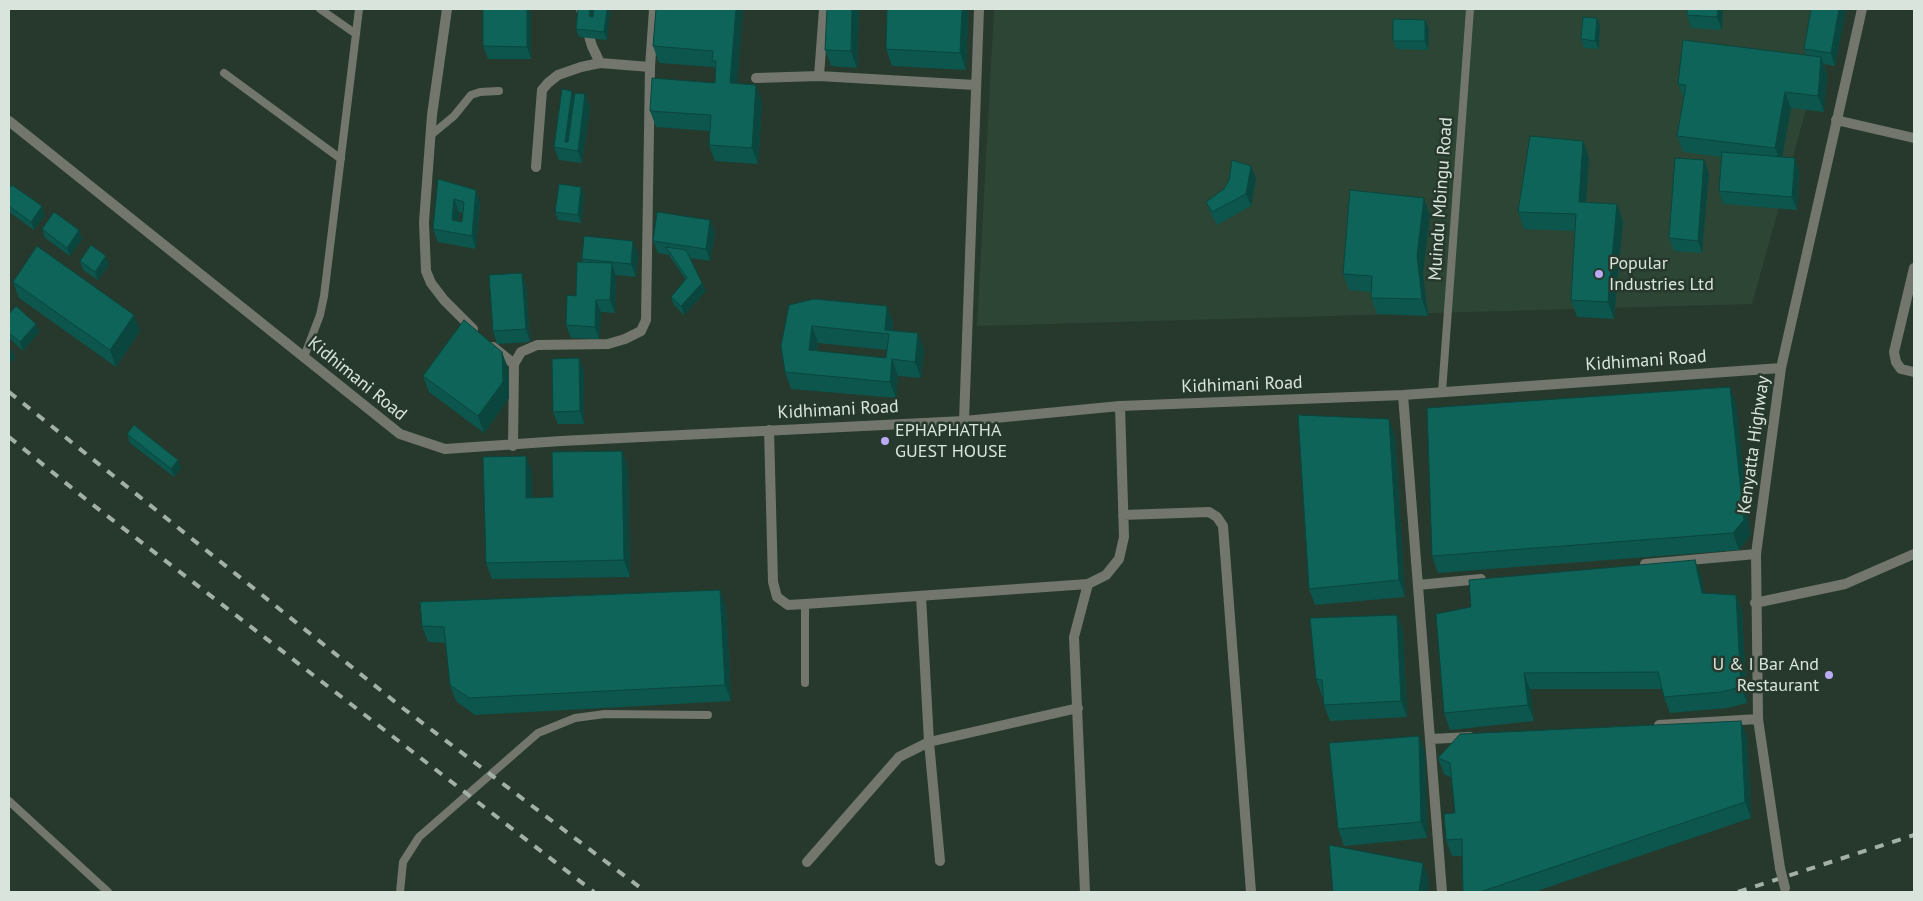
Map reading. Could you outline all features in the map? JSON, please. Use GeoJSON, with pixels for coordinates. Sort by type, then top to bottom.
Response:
{"type":"FeatureCollection","features":[{"type":"Feature","properties":{"kind":"street"},"geometry":{"type":"LineString","coordinates":[[447,9],[431,135],[424,222],[426,271],[431,283],[444,300],[485,340],[514,364]]}},
{"type":"Feature","properties":{"kind":"street"},"geometry":{"type":"LineString","coordinates":[[581,9],[592,46],[600,63]]}},
{"type":"Feature","properties":{"kind":"street"},"geometry":{"type":"LineString","coordinates":[[513,446],[514,364],[521,352],[537,345],[608,344],[625,339],[641,331],[646,320],[650,67],[654,9]]}},
{"type":"Feature","properties":{"kind":"street"},"geometry":{"type":"LineString","coordinates":[[819,76],[824,9]]}},
{"type":"Feature","properties":{"kind":"street"},"geometry":{"type":"LineString","coordinates":[[964,421],[979,9]]}},
{"type":"Feature","properties":{"kind":"street","name":"Kenyatta Highway"},"geometry":{"type":"LineString","coordinates":[[1786,890],[1780,868],[1758,719],[1755,603],[1756,554],[1781,368],[1862,9]]}},
{"type":"Feature","properties":{"kind":"street"},"geometry":{"type":"LineString","coordinates":[[536,167],[542,90],[558,76],[581,66],[600,63],[650,67]]}},
{"type":"Feature","properties":{"kind":"street"},"geometry":{"type":"LineString","coordinates":[[756,78],[819,76],[975,85]]}},
{"type":"Feature","properties":{"kind":"street"},"geometry":{"type":"LineString","coordinates":[[1836,120],[1914,138]]}},
{"type":"Feature","properties":{"kind":"street","name":"Kidhimani Road"},"geometry":{"type":"LineString","coordinates":[[9,121],[400,434],[445,449],[513,446],[561,441],[964,421],[1120,406],[1403,395],[1781,368]]}},
{"type":"Feature","properties":{"kind":"street"},"geometry":{"type":"LineString","coordinates":[[1914,268],[1894,352],[1896,362],[1901,369],[1914,372]]}},
{"type":"Feature","properties":{"kind":"street"},"geometry":{"type":"LineString","coordinates":[[1403,395],[1442,892]]}},
{"type":"Feature","properties":{"kind":"street"},"geometry":{"type":"LineString","coordinates":[[770,430],[773,582],[776,597],[788,605],[805,604],[1088,584],[1106,575],[1119,559],[1124,537],[1120,406]]}},
{"type":"Feature","properties":{"kind":"street"},"geometry":{"type":"LineString","coordinates":[[1123,515],[1209,512],[1217,517],[1223,526],[1251,892]]}},
{"type":"Feature","properties":{"kind":"street"},"geometry":{"type":"LineString","coordinates":[[1637,565],[1756,554]]}},
{"type":"Feature","properties":{"kind":"street"},"geometry":{"type":"LineString","coordinates":[[1755,603],[1845,584],[1914,554]]}},
{"type":"Feature","properties":{"kind":"street"},"geometry":{"type":"LineString","coordinates":[[1418,585],[1488,579]]}},
{"type":"Feature","properties":{"kind":"street"},"geometry":{"type":"LineString","coordinates":[[1085,892],[1074,637],[1088,584]]}},
{"type":"Feature","properties":{"kind":"street"},"geometry":{"type":"LineString","coordinates":[[921,596],[929,742],[940,860]]}},
{"type":"Feature","properties":{"kind":"street"},"geometry":{"type":"LineString","coordinates":[[807,862],[899,757],[929,742],[1078,708]]}},
{"type":"Feature","properties":{"kind":"street"},"geometry":{"type":"LineString","coordinates":[[1649,726],[1758,719]]}},
{"type":"Feature","properties":{"kind":"street"},"geometry":{"type":"LineString","coordinates":[[1431,739],[1480,736]]}},
{"type":"Feature","properties":{"kind":"lane"},"geometry":{"type":"LineString","coordinates":[[320,9],[356,34]]}},
{"type":"Feature","properties":{"kind":"lane"},"geometry":{"type":"LineString","coordinates":[[304,357],[320,315],[324,296],[359,9]]}},
{"type":"Feature","properties":{"kind":"lane","name":"Muindu Mbingu Road"},"geometry":{"type":"LineString","coordinates":[[1442,392],[1470,9]]}},
{"type":"Feature","properties":{"kind":"lane"},"geometry":{"type":"LineString","coordinates":[[224,74],[341,159]]}},
{"type":"Feature","properties":{"kind":"lane"},"geometry":{"type":"LineString","coordinates":[[431,135],[454,116],[471,95],[480,92],[499,91]]}},
{"type":"Feature","properties":{"kind":"lane"},"geometry":{"type":"LineString","coordinates":[[805,604],[805,683]]}},
{"type":"Feature","properties":{"kind":"lane"},"geometry":{"type":"LineString","coordinates":[[400,892],[404,862],[420,837],[538,733],[575,718],[605,714],[708,715]]}},
{"type":"Feature","properties":{"kind":"lane"},"geometry":{"type":"LineString","coordinates":[[9,801],[108,892]]}},
{"type":"Feature","properties":{"kind":"shaded area"},"geometry":{"type":"Polygon","coordinates":[[[994,9],[1834,9],[1752,304],[977,326],[994,9]]]}},
{"type":"Feature","properties":{"kind":"building"},"geometry":{"type":"Polygon","coordinates":[[[483,9],[527,9],[527,47],[483,46],[483,9]]]}},
{"type":"Feature","properties":{"kind":"building"},"geometry":{"type":"Polygon","coordinates":[[[578,9],[590,9],[589,16],[593,17],[594,9],[607,9],[604,32],[576,29],[578,9]]]}},
{"type":"Feature","properties":{"kind":"building"},"geometry":{"type":"Polygon","coordinates":[[[656,9],[736,9],[730,83],[756,85],[752,148],[709,145],[711,115],[650,111],[652,78],[715,83],[716,61],[712,61],[713,51],[653,46],[656,9]]]}},
{"type":"Feature","properties":{"kind":"building"},"geometry":{"type":"Polygon","coordinates":[[[827,9],[852,9],[851,51],[825,50],[827,9]]]}},
{"type":"Feature","properties":{"kind":"building"},"geometry":{"type":"Polygon","coordinates":[[[887,9],[962,9],[960,53],[886,49],[887,9]]]}},
{"type":"Feature","properties":{"kind":"building"},"geometry":{"type":"Polygon","coordinates":[[[1687,9],[1718,9],[1717,17],[1687,15],[1687,9]]]}},
{"type":"Feature","properties":{"kind":"building"},"geometry":{"type":"Polygon","coordinates":[[[1811,9],[1839,9],[1831,53],[1804,49],[1811,9]]]}},
{"type":"Feature","properties":{"kind":"building"},"geometry":{"type":"Polygon","coordinates":[[[1583,17],[1597,18],[1595,41],[1581,39],[1583,17]]]}},
{"type":"Feature","properties":{"kind":"building"},"geometry":{"type":"Polygon","coordinates":[[[1393,19],[1425,20],[1425,41],[1393,41],[1393,19]]]}},
{"type":"Feature","properties":{"kind":"building"},"geometry":{"type":"Polygon","coordinates":[[[1683,40],[1821,57],[1818,96],[1785,92],[1775,148],[1677,136],[1686,85],[1678,84],[1683,40]]]}},
{"type":"Feature","properties":{"kind":"building"},"geometry":{"type":"Polygon","coordinates":[[[562,89],[572,91],[565,142],[568,142],[575,93],[585,94],[578,151],[554,147],[562,89]]]}},
{"type":"Feature","properties":{"kind":"building","name":"Popular Industries Ltd"},"geometry":{"type":"Polygon","coordinates":[[[1530,136],[1583,141],[1579,202],[1617,204],[1608,302],[1571,300],[1576,214],[1518,212],[1530,136]]]}},
{"type":"Feature","properties":{"kind":"building"},"geometry":{"type":"Polygon","coordinates":[[[1722,152],[1795,158],[1792,197],[1719,191],[1722,152]]]}},
{"type":"Feature","properties":{"kind":"building"},"geometry":{"type":"Polygon","coordinates":[[[1675,158],[1704,160],[1698,241],[1669,238],[1675,158]]]}},
{"type":"Feature","properties":{"kind":"building"},"geometry":{"type":"Polygon","coordinates":[[[1232,160],[1251,166],[1246,194],[1212,212],[1206,202],[1224,189],[1229,180],[1232,160]]]}},
{"type":"Feature","properties":{"kind":"building"},"geometry":{"type":"Polygon","coordinates":[[[438,179],[476,190],[472,236],[433,229],[438,179]],[[454,199],[452,220],[462,222],[464,202],[454,199]]]}},
{"type":"Feature","properties":{"kind":"building"},"geometry":{"type":"Polygon","coordinates":[[[559,184],[581,187],[578,215],[555,212],[559,184]]]}},
{"type":"Feature","properties":{"kind":"building"},"geometry":{"type":"Polygon","coordinates":[[[12,185],[42,206],[31,222],[9,206],[9,189],[12,185]]]}},
{"type":"Feature","properties":{"kind":"building"},"geometry":{"type":"Polygon","coordinates":[[[1350,190],[1424,198],[1417,256],[1422,299],[1371,298],[1372,276],[1343,274],[1350,190]]]}},
{"type":"Feature","properties":{"kind":"building"},"geometry":{"type":"Polygon","coordinates":[[[54,212],[79,230],[67,248],[42,229],[54,212]]]}},
{"type":"Feature","properties":{"kind":"building"},"geometry":{"type":"Polygon","coordinates":[[[657,212],[710,220],[706,249],[653,241],[657,212]]]}},
{"type":"Feature","properties":{"kind":"building"},"geometry":{"type":"Polygon","coordinates":[[[584,236],[633,241],[631,264],[582,259],[584,236]]]}},
{"type":"Feature","properties":{"kind":"building"},"geometry":{"type":"Polygon","coordinates":[[[91,245],[106,256],[95,272],[80,261],[91,245]]]}},
{"type":"Feature","properties":{"kind":"building"},"geometry":{"type":"Polygon","coordinates":[[[37,246],[134,315],[110,350],[13,282],[37,246]]]}},
{"type":"Feature","properties":{"kind":"building"},"geometry":{"type":"Polygon","coordinates":[[[666,247],[686,250],[702,283],[681,306],[671,297],[687,278],[666,247]]]}},
{"type":"Feature","properties":{"kind":"building"},"geometry":{"type":"Polygon","coordinates":[[[577,262],[612,263],[610,300],[596,300],[595,327],[566,325],[567,295],[576,296],[577,262]]]}},
{"type":"Feature","properties":{"kind":"building"},"geometry":{"type":"Polygon","coordinates":[[[522,273],[526,329],[493,331],[489,275],[522,273]]]}},
{"type":"Feature","properties":{"kind":"building"},"geometry":{"type":"Polygon","coordinates":[[[814,299],[887,306],[885,330],[918,333],[915,362],[892,359],[890,382],[785,372],[781,346],[789,305],[814,299]],[[812,326],[809,350],[886,358],[889,334],[812,326]]]}},
{"type":"Feature","properties":{"kind":"building"},"geometry":{"type":"Polygon","coordinates":[[[16,306],[36,324],[20,342],[9,333],[9,314],[16,306]]]}},
{"type":"Feature","properties":{"kind":"building"},"geometry":{"type":"Polygon","coordinates":[[[464,320],[502,352],[503,382],[478,416],[423,376],[464,320]]]}},
{"type":"Feature","properties":{"kind":"building"},"geometry":{"type":"Polygon","coordinates":[[[579,358],[580,411],[553,412],[552,359],[579,358]]]}},
{"type":"Feature","properties":{"kind":"building"},"geometry":{"type":"Polygon","coordinates":[[[1730,387],[1744,520],[1733,533],[1432,556],[1427,408],[1730,387]]]}},
{"type":"Feature","properties":{"kind":"building"},"geometry":{"type":"Polygon","coordinates":[[[1298,415],[1389,419],[1399,580],[1309,589],[1298,415]]]}},
{"type":"Feature","properties":{"kind":"building"},"geometry":{"type":"Polygon","coordinates":[[[134,425],[178,460],[171,469],[127,434],[134,425]]]}},
{"type":"Feature","properties":{"kind":"building"},"geometry":{"type":"Polygon","coordinates":[[[622,451],[624,560],[486,563],[483,457],[526,456],[526,498],[553,497],[552,452],[622,451]]]}},
{"type":"Feature","properties":{"kind":"building"},"geometry":{"type":"Polygon","coordinates":[[[1695,560],[1702,593],[1736,595],[1741,687],[1721,692],[1664,697],[1658,672],[1524,673],[1528,705],[1444,713],[1436,614],[1471,607],[1469,580],[1695,560]]]}},
{"type":"Feature","properties":{"kind":"building"},"geometry":{"type":"Polygon","coordinates":[[[720,590],[725,685],[469,698],[450,685],[444,627],[422,626],[420,602],[720,590]]]}},
{"type":"Feature","properties":{"kind":"building"},"geometry":{"type":"Polygon","coordinates":[[[1397,615],[1401,701],[1324,705],[1322,680],[1316,679],[1310,618],[1397,615]]]}},
{"type":"Feature","properties":{"kind":"building"},"geometry":{"type":"Polygon","coordinates":[[[1741,721],[1745,802],[1480,892],[1463,892],[1462,839],[1446,840],[1444,814],[1455,813],[1450,763],[1438,758],[1460,734],[1741,721]]]}},
{"type":"Feature","properties":{"kind":"building"},"geometry":{"type":"Polygon","coordinates":[[[1419,736],[1421,822],[1338,829],[1329,743],[1419,736]]]}},
{"type":"Feature","properties":{"kind":"building"},"geometry":{"type":"Polygon","coordinates":[[[1329,845],[1423,863],[1419,892],[1333,892],[1329,845]]]}},
{"type":"Feature","properties":{"kind":"railway"},"geometry":{"type":"LineString","coordinates":[[9,392],[404,709],[646,892]]}},
{"type":"Feature","properties":{"kind":"railway"},"geometry":{"type":"LineString","coordinates":[[9,437],[88,501],[594,892]]}},
{"type":"Feature","properties":{"kind":"railway"},"geometry":{"type":"LineString","coordinates":[[1738,892],[1914,835]]}},
{"type":"Feature","properties":{"kind":"place","name":"Popular Industries Ltd"},"geometry":{"type":"Point","coordinates":[1599,274]}},
{"type":"Feature","properties":{"kind":"place","name":"EPHAPHATHA GUEST HOUSE"},"geometry":{"type":"Point","coordinates":[885,441]}},
{"type":"Feature","properties":{"kind":"place","name":"U & I Bar And Restaurant"},"geometry":{"type":"Point","coordinates":[1829,675]}}]}
